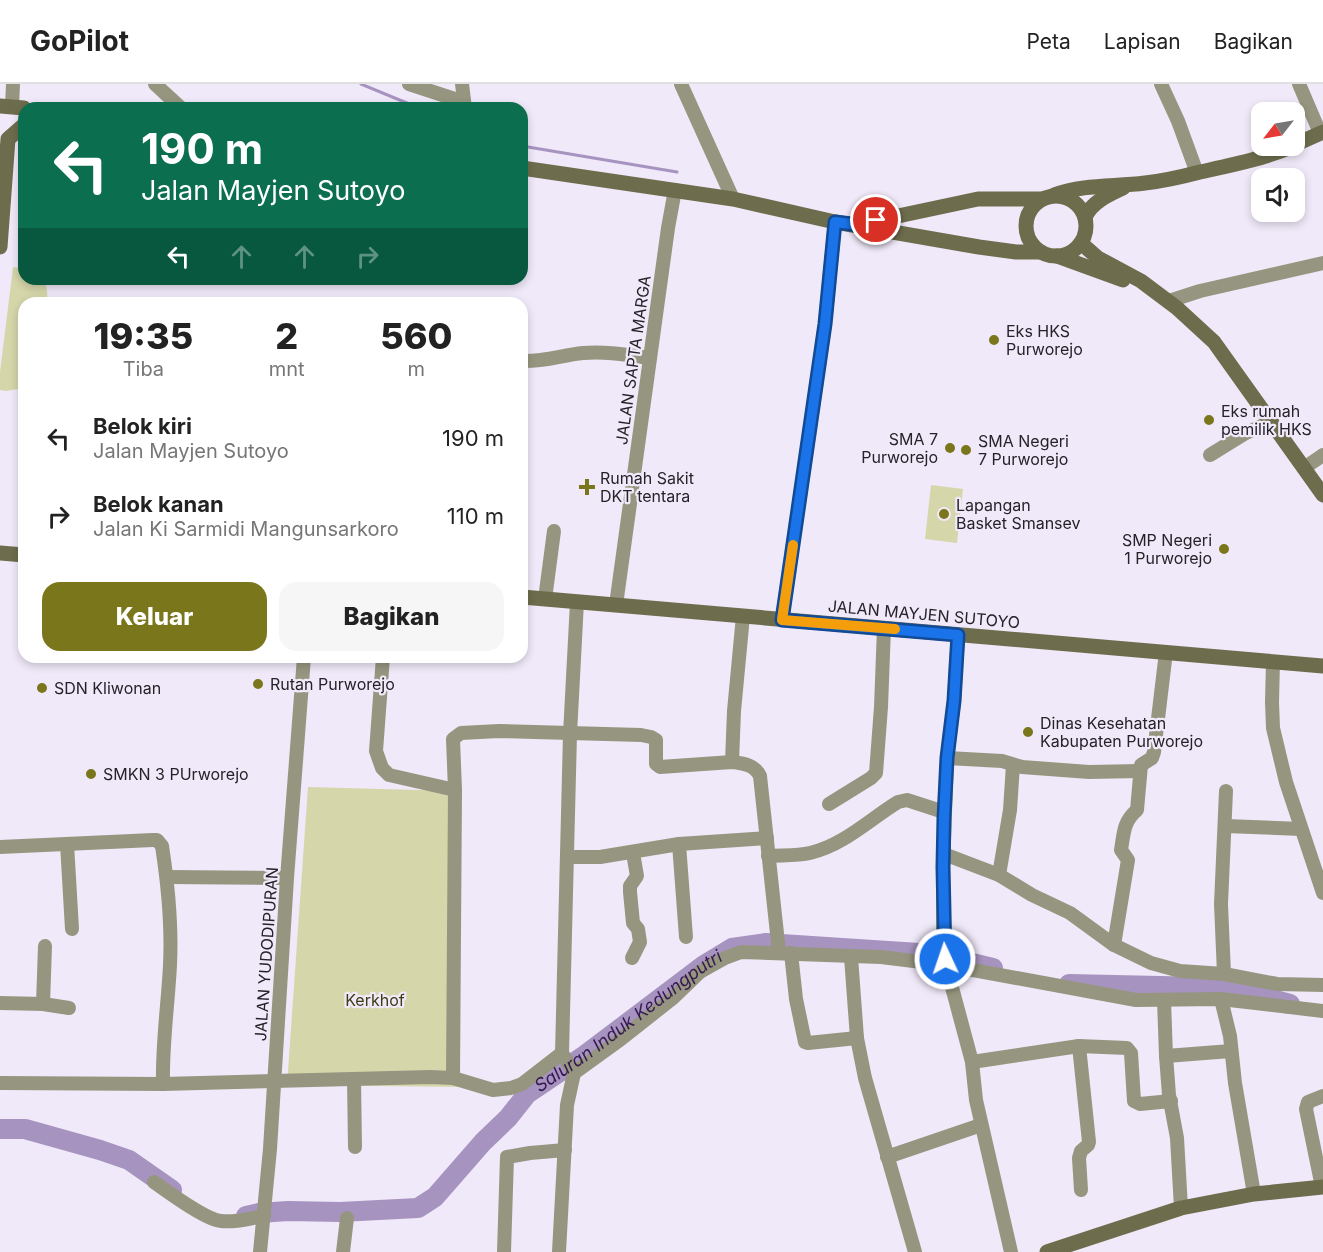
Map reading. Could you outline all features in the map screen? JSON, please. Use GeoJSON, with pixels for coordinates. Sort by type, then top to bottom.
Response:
{"type":"FeatureCollection","features":[{"type":"Feature","properties":{"kind":"main road"},"geometry":{"type":"LineString","coordinates":[[0,247],[4,135],[18,128]]}},
{"type":"Feature","properties":{"kind":"main road"},"geometry":{"type":"LineString","coordinates":[[1305,140],[1322,133]]}},
{"type":"Feature","properties":{"kind":"main road"},"geometry":{"type":"LineString","coordinates":[[1041,252],[1028,236],[1026,225],[1033,206],[1047,197],[1089,186],[1131,185],[1175,179],[1264,156]]}},
{"type":"Feature","properties":{"kind":"main road"},"geometry":{"type":"LineString","coordinates":[[528,169],[733,199],[835,222],[1002,250],[1041,252],[1154,291]]}},
{"type":"Feature","properties":{"kind":"main road"},"geometry":{"type":"LineString","coordinates":[[1085,217],[1094,204],[1131,185]]}},
{"type":"Feature","properties":{"kind":"main road"},"geometry":{"type":"LineString","coordinates":[[859,225],[978,199],[1064,196],[1080,208],[1085,217],[1086,227],[1081,243],[1066,254],[1057,256]]}},
{"type":"Feature","properties":{"kind":"main road"},"geometry":{"type":"LineString","coordinates":[[1081,243],[1098,258],[1141,281],[1169,301],[1214,342],[1323,495]]}},
{"type":"Feature","properties":{"kind":"main road"},"geometry":{"type":"LineString","coordinates":[[0,553],[18,554]]}},
{"type":"Feature","properties":{"kind":"main road","name":"JALAN MAYJEN SUTOYO"},"geometry":{"type":"LineString","coordinates":[[528,598],[1323,666]]}},
{"type":"Feature","properties":{"kind":"main road"},"geometry":{"type":"LineString","coordinates":[[1047,1252],[1181,1208],[1254,1194],[1322,1187]]}},
{"type":"Feature","properties":{"kind":"street"},"geometry":{"type":"LineString","coordinates":[[12,107],[13,84]]}},
{"type":"Feature","properties":{"kind":"street"},"geometry":{"type":"LineString","coordinates":[[155,84],[174,102]]}},
{"type":"Feature","properties":{"kind":"street"},"geometry":{"type":"LineString","coordinates":[[409,84],[457,102]]}},
{"type":"Feature","properties":{"kind":"street"},"geometry":{"type":"LineString","coordinates":[[462,84],[465,102]]}},
{"type":"Feature","properties":{"kind":"street"},"geometry":{"type":"LineString","coordinates":[[681,84],[733,199]]}},
{"type":"Feature","properties":{"kind":"street"},"geometry":{"type":"LineString","coordinates":[[1161,84],[1178,121],[1197,173]]}},
{"type":"Feature","properties":{"kind":"street"},"geometry":{"type":"LineString","coordinates":[[1299,84],[1322,133]]}},
{"type":"Feature","properties":{"kind":"street","name":"JALAN SAPTA MARGA"},"geometry":{"type":"LineString","coordinates":[[616,605],[675,190]]}},
{"type":"Feature","properties":{"kind":"street"},"geometry":{"type":"LineString","coordinates":[[782,620],[825,324],[835,222]]}},
{"type":"Feature","properties":{"kind":"street"},"geometry":{"type":"LineString","coordinates":[[1169,301],[1200,291],[1323,263]]}},
{"type":"Feature","properties":{"kind":"street"},"geometry":{"type":"LineString","coordinates":[[528,361],[547,361],[567,355],[605,352],[650,358]]}},
{"type":"Feature","properties":{"kind":"street"},"geometry":{"type":"LineString","coordinates":[[1210,455],[1244,434],[1272,421]]}},
{"type":"Feature","properties":{"kind":"street"},"geometry":{"type":"LineString","coordinates":[[1304,468],[1323,455]]}},
{"type":"Feature","properties":{"kind":"street"},"geometry":{"type":"LineString","coordinates":[[545,599],[554,531]]}},
{"type":"Feature","properties":{"kind":"street"},"geometry":{"type":"LineString","coordinates":[[559,1252],[569,1064],[570,734],[577,602]]}},
{"type":"Feature","properties":{"kind":"street"},"geometry":{"type":"LineString","coordinates":[[732,762],[734,711],[743,616]]}},
{"type":"Feature","properties":{"kind":"street"},"geometry":{"type":"LineString","coordinates":[[829,804],[876,773],[884,628]]}},
{"type":"Feature","properties":{"kind":"street"},"geometry":{"type":"LineString","coordinates":[[958,635],[944,812],[943,945],[945,962],[972,1062],[981,1125],[1011,1252]]}},
{"type":"Feature","properties":{"kind":"street"},"geometry":{"type":"LineString","coordinates":[[1114,945],[1128,860],[1121,850],[1128,817],[1137,810],[1142,762],[1152,758],[1154,752],[1166,652]]}},
{"type":"Feature","properties":{"kind":"street"},"geometry":{"type":"LineString","coordinates":[[1273,662],[1273,728],[1286,782],[1323,892]]}},
{"type":"Feature","properties":{"kind":"street","name":"JALAN YUDODIPURAN"},"geometry":{"type":"LineString","coordinates":[[260,1252],[267,1194],[304,663]]}},
{"type":"Feature","properties":{"kind":"street"},"geometry":{"type":"LineString","coordinates":[[383,663],[376,751],[382,768],[389,776],[454,790]]}},
{"type":"Feature","properties":{"kind":"street"},"geometry":{"type":"LineString","coordinates":[[453,1078],[453,739],[461,733],[499,731],[641,735],[655,738],[656,764],[660,767],[732,762],[749,766],[759,774],[781,948],[796,999],[805,1042],[857,1038]]}},
{"type":"Feature","properties":{"kind":"street"},"geometry":{"type":"LineString","coordinates":[[947,758],[1002,761],[1014,765],[1089,772],[1140,771]]}},
{"type":"Feature","properties":{"kind":"street"},"geometry":{"type":"LineString","coordinates":[[999,876],[1010,810],[1014,765]]}},
{"type":"Feature","properties":{"kind":"street"},"geometry":{"type":"LineString","coordinates":[[1224,974],[1221,904],[1226,791]]}},
{"type":"Feature","properties":{"kind":"street"},"geometry":{"type":"LineString","coordinates":[[768,856],[810,853],[830,846],[898,802],[907,800],[944,812]]}},
{"type":"Feature","properties":{"kind":"street"},"geometry":{"type":"LineString","coordinates":[[1226,826],[1301,830]]}},
{"type":"Feature","properties":{"kind":"street"},"geometry":{"type":"LineString","coordinates":[[568,856],[600,857],[679,844],[767,838]]}},
{"type":"Feature","properties":{"kind":"street"},"geometry":{"type":"LineString","coordinates":[[0,847],[157,840],[162,846],[167,877],[170,963],[163,1066],[164,1084]]}},
{"type":"Feature","properties":{"kind":"street"},"geometry":{"type":"LineString","coordinates":[[67,844],[72,929]]}},
{"type":"Feature","properties":{"kind":"street"},"geometry":{"type":"LineString","coordinates":[[679,844],[686,938]]}},
{"type":"Feature","properties":{"kind":"street"},"geometry":{"type":"LineString","coordinates":[[632,958],[639,942],[638,929],[633,923],[630,892],[630,886],[636,876],[633,853]]}},
{"type":"Feature","properties":{"kind":"street"},"geometry":{"type":"LineString","coordinates":[[944,854],[999,876],[1070,913],[1114,945],[1151,963],[1180,971],[1224,974],[1277,984],[1323,985]]}},
{"type":"Feature","properties":{"kind":"street"},"geometry":{"type":"LineString","coordinates":[[167,877],[287,878]]}},
{"type":"Feature","properties":{"kind":"street"},"geometry":{"type":"LineString","coordinates":[[43,1004],[45,946]]}},
{"type":"Feature","properties":{"kind":"street"},"geometry":{"type":"LineString","coordinates":[[0,1083],[164,1084],[354,1078],[453,1078],[493,1090],[511,1089],[569,1064],[630,1033],[673,998],[700,972],[725,958],[741,952],[781,948],[851,957],[945,962],[1136,1000],[1221,999],[1323,1011]]}},
{"type":"Feature","properties":{"kind":"street"},"geometry":{"type":"LineString","coordinates":[[851,957],[857,1038],[865,1078],[915,1252]]}},
{"type":"Feature","properties":{"kind":"street"},"geometry":{"type":"LineString","coordinates":[[1221,999],[1230,1036],[1254,1194]]}},
{"type":"Feature","properties":{"kind":"street"},"geometry":{"type":"LineString","coordinates":[[1164,1000],[1166,1056],[1170,1101],[1177,1138],[1181,1208]]}},
{"type":"Feature","properties":{"kind":"street"},"geometry":{"type":"LineString","coordinates":[[0,1003],[43,1004],[69,1008]]}},
{"type":"Feature","properties":{"kind":"street"},"geometry":{"type":"LineString","coordinates":[[972,1062],[1079,1046],[1127,1048],[1131,1053],[1134,1101],[1140,1104],[1170,1101]]}},
{"type":"Feature","properties":{"kind":"street"},"geometry":{"type":"LineString","coordinates":[[1079,1046],[1089,1142],[1079,1158],[1081,1190]]}},
{"type":"Feature","properties":{"kind":"street"},"geometry":{"type":"LineString","coordinates":[[1166,1056],[1231,1051]]}},
{"type":"Feature","properties":{"kind":"street"},"geometry":{"type":"LineString","coordinates":[[354,1078],[355,1147]]}},
{"type":"Feature","properties":{"kind":"street"},"geometry":{"type":"LineString","coordinates":[[1322,1187],[1306,1109],[1308,1102],[1323,1096]]}},
{"type":"Feature","properties":{"kind":"street"},"geometry":{"type":"LineString","coordinates":[[887,1157],[981,1125]]}},
{"type":"Feature","properties":{"kind":"street"},"geometry":{"type":"LineString","coordinates":[[504,1252],[507,1157],[565,1150]]}},
{"type":"Feature","properties":{"kind":"street"},"geometry":{"type":"LineString","coordinates":[[154,1182],[188,1206],[216,1221],[264,1215]]}},
{"type":"Feature","properties":{"kind":"street"},"geometry":{"type":"LineString","coordinates":[[344,1252],[347,1218]]}},
{"type":"Feature","properties":{"kind":"green space"},"geometry":{"type":"Polygon","coordinates":[[[13,267],[18,268],[18,285],[46,285],[47,297],[18,297],[18,389],[0,390],[0,372],[13,267]]]}},
{"type":"Feature","properties":{"kind":"green space","name":"Lapangan Basket Smansev"},"geometry":{"type":"Polygon","coordinates":[[[931,485],[963,489],[957,543],[925,539],[931,485]]]}},
{"type":"Feature","properties":{"kind":"green space","name":"Kerkhof"},"geometry":{"type":"Polygon","coordinates":[[[308,787],[456,791],[460,1087],[287,1085],[308,787]]]}},
{"type":"Feature","properties":{"kind":"waterway"},"geometry":{"type":"LineString","coordinates":[[361,84],[404,102]]}},
{"type":"Feature","properties":{"kind":"waterway"},"geometry":{"type":"LineString","coordinates":[[528,147],[677,172]]}},
{"type":"Feature","properties":{"kind":"waterway","name":"Saluran Induk Kedungputri"},"geometry":{"type":"LineString","coordinates":[[246,1216],[288,1211],[340,1212],[418,1208],[435,1197],[483,1142],[508,1118],[527,1094],[585,1055],[704,965],[732,948],[766,943],[934,954],[993,968]]}},
{"type":"Feature","properties":{"kind":"waterway","name":"Saluran Induk Kedungputri"},"geometry":{"type":"LineString","coordinates":[[1069,984],[1205,987],[1253,994],[1290,1004]]}},
{"type":"Feature","properties":{"kind":"waterway","name":"Saluran Induk Kedungputri"},"geometry":{"type":"LineString","coordinates":[[0,1129],[25,1129],[129,1160],[172,1190]]}},
{"type":"Feature","properties":{"kind":"slow traffic"},"geometry":{"type":"LineString","coordinates":[[793,545],[782,620],[895,629]]}},
{"type":"Feature","properties":{"kind":"place","name":"Eks HKS Purworejo"},"geometry":{"type":"Point","coordinates":[994,340]}},
{"type":"Feature","properties":{"kind":"place","name":"Eks rumah pemilik HKS"},"geometry":{"type":"Point","coordinates":[1209,420]}},
{"type":"Feature","properties":{"kind":"place","name":"SMA 7 Purworejo"},"geometry":{"type":"Point","coordinates":[950,448]}},
{"type":"Feature","properties":{"kind":"place","name":"SMA Negeri 7 Purworejo"},"geometry":{"type":"Point","coordinates":[966,450]}},
{"type":"Feature","properties":{"kind":"place","name":"Rumah Sakit DKT tentara"},"geometry":{"type":"Point","coordinates":[587,487]}},
{"type":"Feature","properties":{"kind":"place","name":"Lapangan Basket Smansev"},"geometry":{"type":"Point","coordinates":[944,514]}},
{"type":"Feature","properties":{"kind":"place","name":"SMP Negeri 1 Purworejo"},"geometry":{"type":"Point","coordinates":[1224,549]}},
{"type":"Feature","properties":{"kind":"place","name":"Rutan Purworejo"},"geometry":{"type":"Point","coordinates":[258,684]}},
{"type":"Feature","properties":{"kind":"place","name":"SDN Kliwonan"},"geometry":{"type":"Point","coordinates":[42,688]}},
{"type":"Feature","properties":{"kind":"place","name":"Dinas Kesehatan Kabupaten Purworejo"},"geometry":{"type":"Point","coordinates":[1028,732]}},
{"type":"Feature","properties":{"kind":"place","name":"SMKN 3 PUrworejo"},"geometry":{"type":"Point","coordinates":[91,774]}},
{"type":"Feature","properties":{"kind":"route"},"geometry":{"type":"LineString","coordinates":[[876,220],[859,225],[835,222],[825,324],[782,620],[958,635],[944,818],[943,945],[945,959]]}}]}
